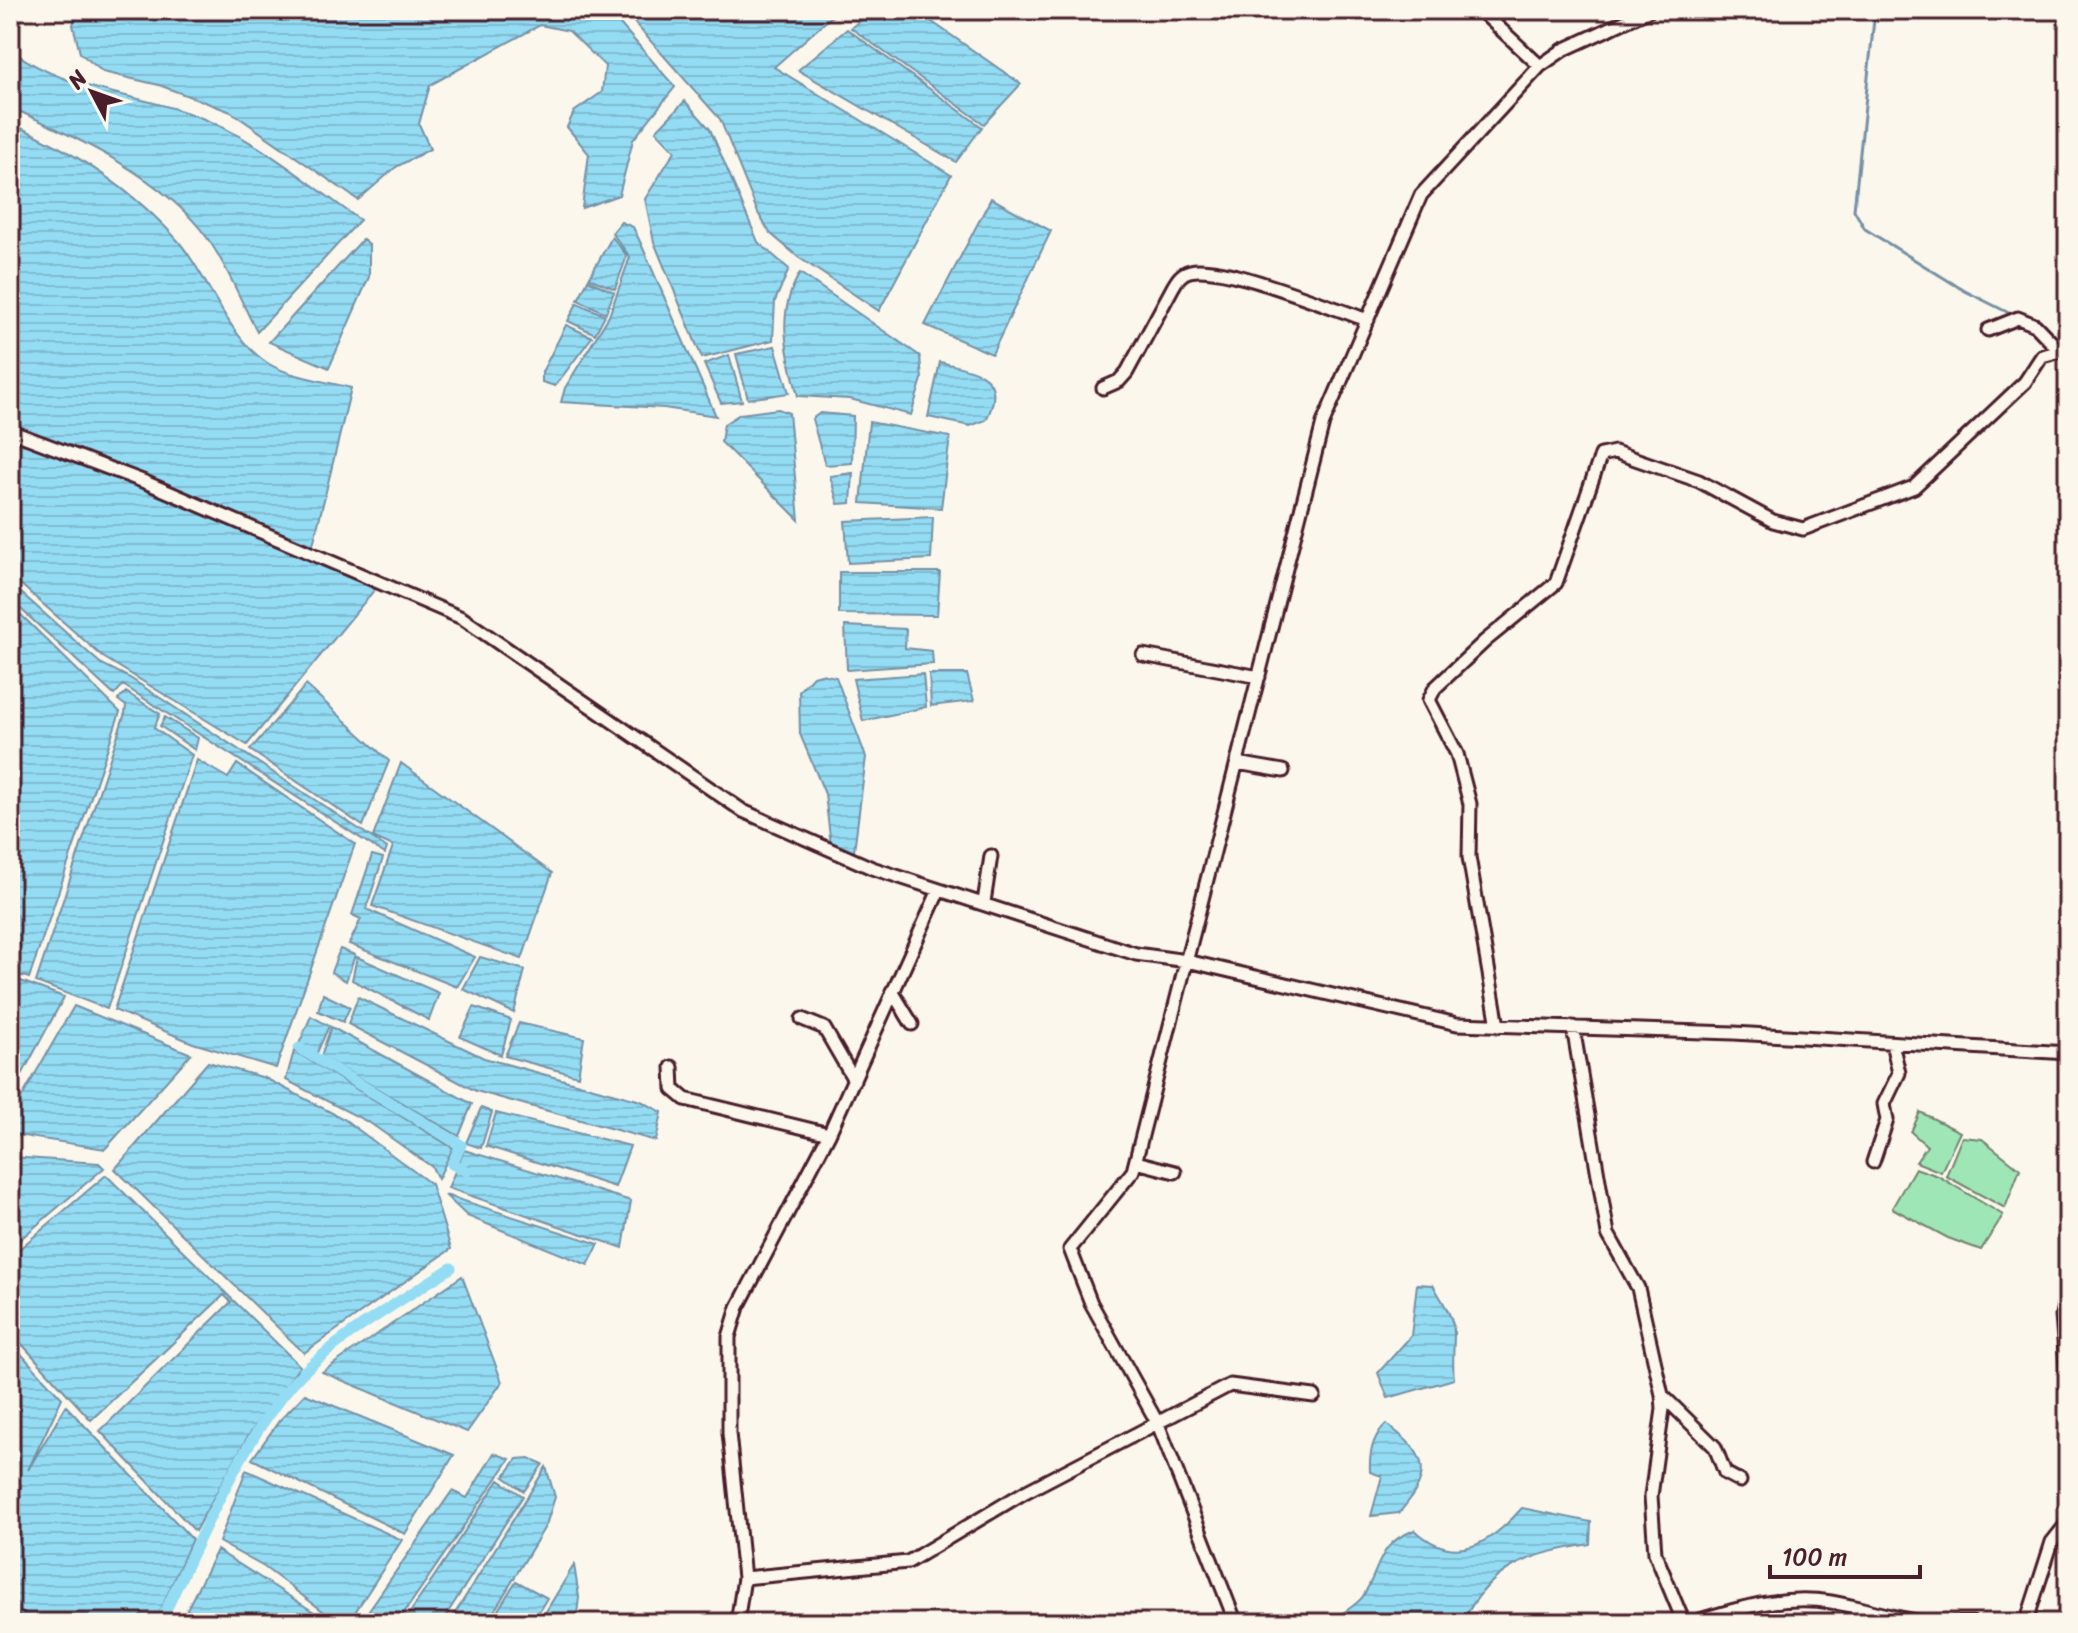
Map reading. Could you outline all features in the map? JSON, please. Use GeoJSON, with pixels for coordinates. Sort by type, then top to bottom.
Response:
{"type":"FeatureCollection","features":[{"type":"Feature","properties":{"kind":"street"},"geometry":{"type":"LineString","coordinates":[[1480,10],[1540,66]]}},
{"type":"Feature","properties":{"kind":"street"},"geometry":{"type":"LineString","coordinates":[[1236,1623],[1158,1424],[1091,1303],[1070,1249],[1130,1178],[1136,1162],[1323,423],[1421,195],[1540,66],[1563,50],[1650,10]]}},
{"type":"Feature","properties":{"kind":"street"},"geometry":{"type":"LineString","coordinates":[[1103,388],[1119,381],[1127,372],[1180,275],[1191,270],[1219,271],[1368,320]]}},
{"type":"Feature","properties":{"kind":"street"},"geometry":{"type":"LineString","coordinates":[[1988,330],[2018,318],[2035,325],[2063,349]]}},
{"type":"Feature","properties":{"kind":"street"},"geometry":{"type":"LineString","coordinates":[[1498,1026],[1469,857],[1470,804],[1457,754],[1429,700],[1435,688],[1485,641],[1556,583],[1601,455],[1615,452],[1699,481],[1773,521],[1803,529],[1914,487],[2025,382],[2042,356],[2063,349]]}},
{"type":"Feature","properties":{"kind":"street"},"geometry":{"type":"LineString","coordinates":[[10,431],[145,482],[462,618],[743,811],[857,863],[1136,954],[1187,961],[1457,1024],[1573,1027],[2068,1053]]}},
{"type":"Feature","properties":{"kind":"street"},"geometry":{"type":"LineString","coordinates":[[1143,655],[1259,677]]}},
{"type":"Feature","properties":{"kind":"street"},"geometry":{"type":"LineString","coordinates":[[1237,763],[1283,771]]}},
{"type":"Feature","properties":{"kind":"street"},"geometry":{"type":"LineString","coordinates":[[984,902],[991,856]]}},
{"type":"Feature","properties":{"kind":"street"},"geometry":{"type":"LineString","coordinates":[[737,1623],[744,1578],[729,1433],[729,1337],[738,1307],[829,1134],[939,890]]}},
{"type":"Feature","properties":{"kind":"street"},"geometry":{"type":"LineString","coordinates":[[892,991],[912,1024]]}},
{"type":"Feature","properties":{"kind":"street"},"geometry":{"type":"LineString","coordinates":[[802,1019],[824,1028],[854,1080]]}},
{"type":"Feature","properties":{"kind":"street"},"geometry":{"type":"LineString","coordinates":[[1573,1027],[1608,1234],[1638,1288],[1662,1395],[1663,1409],[1651,1496],[1655,1553],[1687,1623],[1774,1601],[1831,1602],[1864,1612],[1935,1623]]}},
{"type":"Feature","properties":{"kind":"street"},"geometry":{"type":"LineString","coordinates":[[1873,1162],[1887,1120],[1884,1104],[1898,1083],[1899,1073],[1892,1043]]}},
{"type":"Feature","properties":{"kind":"street"},"geometry":{"type":"LineString","coordinates":[[672,1067],[673,1089],[685,1099],[829,1134]]}},
{"type":"Feature","properties":{"kind":"street"},"geometry":{"type":"LineString","coordinates":[[1136,1162],[1175,1172]]}},
{"type":"Feature","properties":{"kind":"street"},"geometry":{"type":"LineString","coordinates":[[2068,1284],[2062,1315],[2068,1392]]}},
{"type":"Feature","properties":{"kind":"street"},"geometry":{"type":"LineString","coordinates":[[744,1578],[908,1562],[1025,1492],[1233,1384],[1314,1396]]}},
{"type":"Feature","properties":{"kind":"street"},"geometry":{"type":"LineString","coordinates":[[1662,1395],[1715,1447],[1725,1473],[1740,1481]]}},
{"type":"Feature","properties":{"kind":"street"},"geometry":{"type":"LineString","coordinates":[[2026,1623],[2052,1542],[2068,1522]]}},
{"type":"Feature","properties":{"kind":"street"},"geometry":{"type":"LineString","coordinates":[[1952,1623],[1972,1623]]}},
{"type":"Feature","properties":{"kind":"green space"},"geometry":{"type":"Polygon","coordinates":[[[1920,1112],[1960,1132],[1941,1172],[1916,1162],[1927,1146],[1911,1132],[1920,1112]]]}},
{"type":"Feature","properties":{"kind":"green space"},"geometry":{"type":"Polygon","coordinates":[[[1962,1137],[1982,1139],[2020,1169],[2005,1208],[1946,1176],[1962,1137]]]}},
{"type":"Feature","properties":{"kind":"green space"},"geometry":{"type":"Polygon","coordinates":[[[1915,1168],[1938,1176],[2003,1215],[1981,1250],[1948,1238],[1892,1208],[1915,1168]]]}},
{"type":"Feature","properties":{"kind":"water"},"geometry":{"type":"Polygon","coordinates":[[[77,10],[608,10],[675,87],[633,140],[619,195],[582,208],[589,154],[567,127],[574,112],[602,92],[605,66],[569,31],[540,25],[430,85],[419,124],[430,149],[396,167],[358,200],[231,112],[159,85],[103,72],[80,53],[73,25],[77,10]]]}},
{"type":"Feature","properties":{"kind":"water"},"geometry":{"type":"Polygon","coordinates":[[[623,10],[839,10],[774,67],[951,175],[879,311],[798,257],[770,233],[758,213],[720,119],[623,10]]]}},
{"type":"Feature","properties":{"kind":"water"},"geometry":{"type":"Polygon","coordinates":[[[872,10],[915,10],[1021,84],[984,124],[851,28],[872,10]]]}},
{"type":"Feature","properties":{"kind":"water"},"geometry":{"type":"Polygon","coordinates":[[[847,29],[982,127],[956,162],[798,70],[847,29]]]}},
{"type":"Feature","properties":{"kind":"water"},"geometry":{"type":"Polygon","coordinates":[[[10,49],[30,63],[73,82],[212,122],[278,160],[360,220],[257,332],[215,250],[190,217],[144,178],[118,161],[10,107],[10,49]]]}},
{"type":"Feature","properties":{"kind":"water"},"geometry":{"type":"Polygon","coordinates":[[[685,101],[710,129],[758,242],[789,269],[775,301],[773,340],[702,358],[654,242],[645,199],[675,151],[656,131],[685,101]]]}},
{"type":"Feature","properties":{"kind":"water"},"geometry":{"type":"Polygon","coordinates":[[[10,123],[56,145],[101,173],[162,223],[190,257],[242,340],[269,364],[351,388],[313,545],[10,427],[10,123]]]}},
{"type":"Feature","properties":{"kind":"water"},"geometry":{"type":"Polygon","coordinates":[[[991,198],[1051,231],[992,354],[925,325],[991,198]]]}},
{"type":"Feature","properties":{"kind":"water"},"geometry":{"type":"Polygon","coordinates":[[[621,222],[633,227],[716,416],[664,408],[561,402],[565,388],[609,316],[630,257],[612,233],[621,222]]]}},
{"type":"Feature","properties":{"kind":"water"},"geometry":{"type":"Polygon","coordinates":[[[612,237],[627,256],[615,289],[589,278],[612,237]]]}},
{"type":"Feature","properties":{"kind":"water"},"geometry":{"type":"Polygon","coordinates":[[[363,239],[369,244],[369,277],[329,368],[269,342],[363,239]]]}},
{"type":"Feature","properties":{"kind":"water"},"geometry":{"type":"Polygon","coordinates":[[[800,273],[920,356],[922,379],[911,415],[850,399],[798,396],[787,349],[785,318],[792,288],[800,273]]]}},
{"type":"Feature","properties":{"kind":"water"},"geometry":{"type":"Polygon","coordinates":[[[588,280],[614,292],[606,313],[578,300],[588,280]]]}},
{"type":"Feature","properties":{"kind":"water"},"geometry":{"type":"Polygon","coordinates":[[[577,303],[605,315],[595,334],[568,321],[577,303]]]}},
{"type":"Feature","properties":{"kind":"water"},"geometry":{"type":"Polygon","coordinates":[[[566,325],[592,337],[555,386],[542,382],[542,372],[566,325]]]}},
{"type":"Feature","properties":{"kind":"water"},"geometry":{"type":"Polygon","coordinates":[[[775,346],[789,393],[748,399],[736,354],[775,346]]]}},
{"type":"Feature","properties":{"kind":"water"},"geometry":{"type":"Polygon","coordinates":[[[729,355],[742,401],[721,403],[704,364],[729,355]]]}},
{"type":"Feature","properties":{"kind":"water"},"geometry":{"type":"Polygon","coordinates":[[[940,362],[976,372],[991,384],[994,393],[986,420],[970,426],[928,417],[940,362]]]}},
{"type":"Feature","properties":{"kind":"water"},"geometry":{"type":"Polygon","coordinates":[[[778,409],[789,413],[799,520],[721,442],[724,424],[740,414],[778,409]]]}},
{"type":"Feature","properties":{"kind":"water"},"geometry":{"type":"Polygon","coordinates":[[[820,413],[853,416],[852,463],[825,465],[812,419],[820,413]]]}},
{"type":"Feature","properties":{"kind":"water"},"geometry":{"type":"Polygon","coordinates":[[[869,422],[950,437],[941,508],[861,503],[869,422]]]}},
{"type":"Feature","properties":{"kind":"water"},"geometry":{"type":"Polygon","coordinates":[[[10,436],[143,486],[376,588],[247,745],[103,657],[10,575],[10,436]]]}},
{"type":"Feature","properties":{"kind":"water"},"geometry":{"type":"Polygon","coordinates":[[[853,473],[851,503],[838,504],[830,476],[853,473]]]}},
{"type":"Feature","properties":{"kind":"water"},"geometry":{"type":"Polygon","coordinates":[[[933,517],[931,559],[848,563],[845,521],[933,517]]]}},
{"type":"Feature","properties":{"kind":"water"},"geometry":{"type":"Polygon","coordinates":[[[839,572],[940,572],[937,615],[839,614],[839,572]]]}},
{"type":"Feature","properties":{"kind":"water"},"geometry":{"type":"Polygon","coordinates":[[[10,583],[100,663],[130,678],[362,831],[387,848],[385,854],[123,685],[114,695],[10,599],[10,583]]]}},
{"type":"Feature","properties":{"kind":"water"},"geometry":{"type":"Polygon","coordinates":[[[11,605],[120,712],[29,978],[10,972],[11,605]]]}},
{"type":"Feature","properties":{"kind":"water"},"geometry":{"type":"Polygon","coordinates":[[[845,626],[906,629],[905,648],[932,651],[933,664],[847,670],[845,626]]]}},
{"type":"Feature","properties":{"kind":"water"},"geometry":{"type":"Polygon","coordinates":[[[923,674],[926,707],[863,721],[853,679],[923,674]]]}},
{"type":"Feature","properties":{"kind":"water"},"geometry":{"type":"Polygon","coordinates":[[[929,674],[967,674],[974,701],[931,706],[929,674]]]}},
{"type":"Feature","properties":{"kind":"water"},"geometry":{"type":"Polygon","coordinates":[[[813,676],[836,677],[866,757],[853,859],[831,846],[825,794],[800,734],[799,691],[813,676]]]}},
{"type":"Feature","properties":{"kind":"water"},"geometry":{"type":"Polygon","coordinates":[[[306,685],[389,761],[363,826],[250,750],[306,685]]]}},
{"type":"Feature","properties":{"kind":"water"},"geometry":{"type":"Polygon","coordinates":[[[126,692],[160,714],[154,728],[192,755],[107,1009],[36,982],[125,713],[126,706],[118,700],[126,692]]]}},
{"type":"Feature","properties":{"kind":"water"},"geometry":{"type":"Polygon","coordinates":[[[165,717],[198,738],[195,750],[160,726],[165,717]]]}},
{"type":"Feature","properties":{"kind":"water"},"geometry":{"type":"Polygon","coordinates":[[[197,760],[228,778],[237,764],[355,844],[276,1068],[193,1043],[114,1010],[197,760]]]}},
{"type":"Feature","properties":{"kind":"water"},"geometry":{"type":"Polygon","coordinates":[[[401,763],[552,873],[522,959],[372,906],[393,846],[373,837],[401,763]]]}},
{"type":"Feature","properties":{"kind":"water"},"geometry":{"type":"Polygon","coordinates":[[[372,855],[383,858],[366,909],[475,957],[457,987],[349,944],[361,919],[352,915],[372,855]]]}},
{"type":"Feature","properties":{"kind":"water"},"geometry":{"type":"Polygon","coordinates":[[[340,949],[355,955],[346,981],[331,972],[340,949]]]}},
{"type":"Feature","properties":{"kind":"water"},"geometry":{"type":"Polygon","coordinates":[[[357,957],[439,993],[429,1020],[352,980],[357,957]]]}},
{"type":"Feature","properties":{"kind":"water"},"geometry":{"type":"Polygon","coordinates":[[[480,957],[525,970],[514,1013],[463,989],[480,957]]]}},
{"type":"Feature","properties":{"kind":"water"},"geometry":{"type":"Polygon","coordinates":[[[10,977],[64,997],[10,1097],[10,977]]]}},
{"type":"Feature","properties":{"kind":"water"},"geometry":{"type":"Polygon","coordinates":[[[323,994],[350,1007],[343,1022],[318,1011],[323,994]]]}},
{"type":"Feature","properties":{"kind":"water"},"geometry":{"type":"Polygon","coordinates":[[[358,997],[484,1058],[641,1101],[662,1112],[656,1141],[476,1091],[348,1024],[358,997]]]}},
{"type":"Feature","properties":{"kind":"water"},"geometry":{"type":"Polygon","coordinates":[[[74,1006],[191,1054],[105,1149],[10,1134],[10,1118],[74,1006]]]}},
{"type":"Feature","properties":{"kind":"water"},"geometry":{"type":"Polygon","coordinates":[[[474,1007],[511,1020],[501,1055],[460,1037],[474,1007]]]}},
{"type":"Feature","properties":{"kind":"water"},"geometry":{"type":"Polygon","coordinates":[[[311,1016],[329,1026],[316,1055],[299,1044],[311,1016]]]}},
{"type":"Feature","properties":{"kind":"water"},"geometry":{"type":"Polygon","coordinates":[[[519,1023],[584,1038],[578,1076],[505,1056],[519,1023]]]}},
{"type":"Feature","properties":{"kind":"water"},"geometry":{"type":"Polygon","coordinates":[[[331,1027],[472,1104],[459,1136],[321,1056],[331,1027]]]}},
{"type":"Feature","properties":{"kind":"water"},"geometry":{"type":"Polygon","coordinates":[[[294,1051],[453,1148],[438,1179],[432,1167],[370,1123],[286,1080],[294,1051]]]}},
{"type":"Feature","properties":{"kind":"water"},"geometry":{"type":"Polygon","coordinates":[[[208,1062],[265,1078],[344,1119],[431,1184],[451,1249],[304,1353],[115,1169],[208,1062]]]}},
{"type":"Feature","properties":{"kind":"water"},"geometry":{"type":"Polygon","coordinates":[[[481,1108],[492,1112],[481,1148],[466,1143],[481,1108]]]}},
{"type":"Feature","properties":{"kind":"water"},"geometry":{"type":"Polygon","coordinates":[[[496,1113],[630,1146],[615,1187],[486,1146],[496,1113]]]}},
{"type":"Feature","properties":{"kind":"water"},"geometry":{"type":"Polygon","coordinates":[[[464,1150],[631,1201],[623,1248],[448,1188],[464,1150]]]}},
{"type":"Feature","properties":{"kind":"water"},"geometry":{"type":"Polygon","coordinates":[[[10,1157],[99,1163],[104,1168],[10,1248],[10,1157]]]}},
{"type":"Feature","properties":{"kind":"water"},"geometry":{"type":"Polygon","coordinates":[[[106,1175],[300,1366],[248,1436],[195,1531],[100,1431],[231,1302],[224,1295],[91,1420],[10,1331],[10,1257],[106,1175]]]}},
{"type":"Feature","properties":{"kind":"water"},"geometry":{"type":"Polygon","coordinates":[[[445,1195],[599,1244],[588,1265],[467,1216],[445,1195]]]}},
{"type":"Feature","properties":{"kind":"water"},"geometry":{"type":"Polygon","coordinates":[[[462,1276],[502,1382],[467,1432],[322,1372],[462,1276]]]}},
{"type":"Feature","properties":{"kind":"water"},"geometry":{"type":"Polygon","coordinates":[[[1417,1284],[1433,1285],[1449,1314],[1454,1333],[1454,1379],[1388,1398],[1378,1373],[1411,1336],[1417,1284]]]}},
{"type":"Feature","properties":{"kind":"water"},"geometry":{"type":"Polygon","coordinates":[[[10,1342],[62,1398],[28,1470],[66,1406],[192,1539],[155,1623],[34,1623],[10,1610],[10,1515],[22,1484],[10,1506],[10,1342]]]}},
{"type":"Feature","properties":{"kind":"water"},"geometry":{"type":"Polygon","coordinates":[[[305,1394],[454,1455],[405,1534],[252,1459],[279,1421],[305,1394]]]}},
{"type":"Feature","properties":{"kind":"water"},"geometry":{"type":"Polygon","coordinates":[[[1386,1424],[1418,1455],[1421,1475],[1418,1486],[1399,1513],[1371,1516],[1382,1476],[1370,1472],[1371,1452],[1386,1424]]]}},
{"type":"Feature","properties":{"kind":"water"},"geometry":{"type":"Polygon","coordinates":[[[494,1453],[510,1459],[397,1623],[364,1623],[362,1620],[452,1491],[467,1498],[494,1453]]]}},
{"type":"Feature","properties":{"kind":"water"},"geometry":{"type":"Polygon","coordinates":[[[529,1458],[543,1464],[524,1491],[504,1477],[517,1459],[529,1458]]]}},
{"type":"Feature","properties":{"kind":"water"},"geometry":{"type":"Polygon","coordinates":[[[546,1467],[555,1497],[546,1525],[487,1623],[449,1623],[546,1467]]]}},
{"type":"Feature","properties":{"kind":"water"},"geometry":{"type":"Polygon","coordinates":[[[246,1470],[402,1540],[348,1623],[339,1623],[264,1567],[219,1542],[246,1470]]]}},
{"type":"Feature","properties":{"kind":"water"},"geometry":{"type":"Polygon","coordinates":[[[499,1480],[523,1496],[441,1623],[403,1623],[499,1480]]]}},
{"type":"Feature","properties":{"kind":"water"},"geometry":{"type":"Polygon","coordinates":[[[1522,1508],[1591,1522],[1590,1544],[1531,1558],[1499,1575],[1473,1603],[1462,1623],[1328,1623],[1360,1600],[1387,1549],[1403,1535],[1415,1530],[1445,1547],[1459,1549],[1473,1546],[1498,1531],[1522,1508]]]}},
{"type":"Feature","properties":{"kind":"water"},"geometry":{"type":"Polygon","coordinates":[[[217,1550],[331,1623],[180,1623],[217,1550]]]}},
{"type":"Feature","properties":{"kind":"water"},"geometry":{"type":"Polygon","coordinates":[[[574,1565],[579,1597],[576,1623],[539,1623],[574,1565]]]}},
{"type":"Feature","properties":{"kind":"water"},"geometry":{"type":"Polygon","coordinates":[[[516,1581],[547,1598],[532,1623],[490,1623],[516,1581]]]}},
{"type":"Feature","properties":{"kind":"waterway"},"geometry":{"type":"LineString","coordinates":[[1875,10],[1854,210],[1865,229],[1965,291],[2013,315]]}},
{"type":"Feature","properties":{"kind":"waterway"},"geometry":{"type":"LineString","coordinates":[[2059,357],[2068,365]]}},
{"type":"Feature","properties":{"kind":"waterway"},"geometry":{"type":"LineString","coordinates":[[299,1048],[461,1145],[452,1164],[467,1171]]}},
{"type":"Feature","properties":{"kind":"waterway"},"geometry":{"type":"LineString","coordinates":[[160,1623],[245,1451],[288,1389],[343,1339],[451,1268]]}}]}
